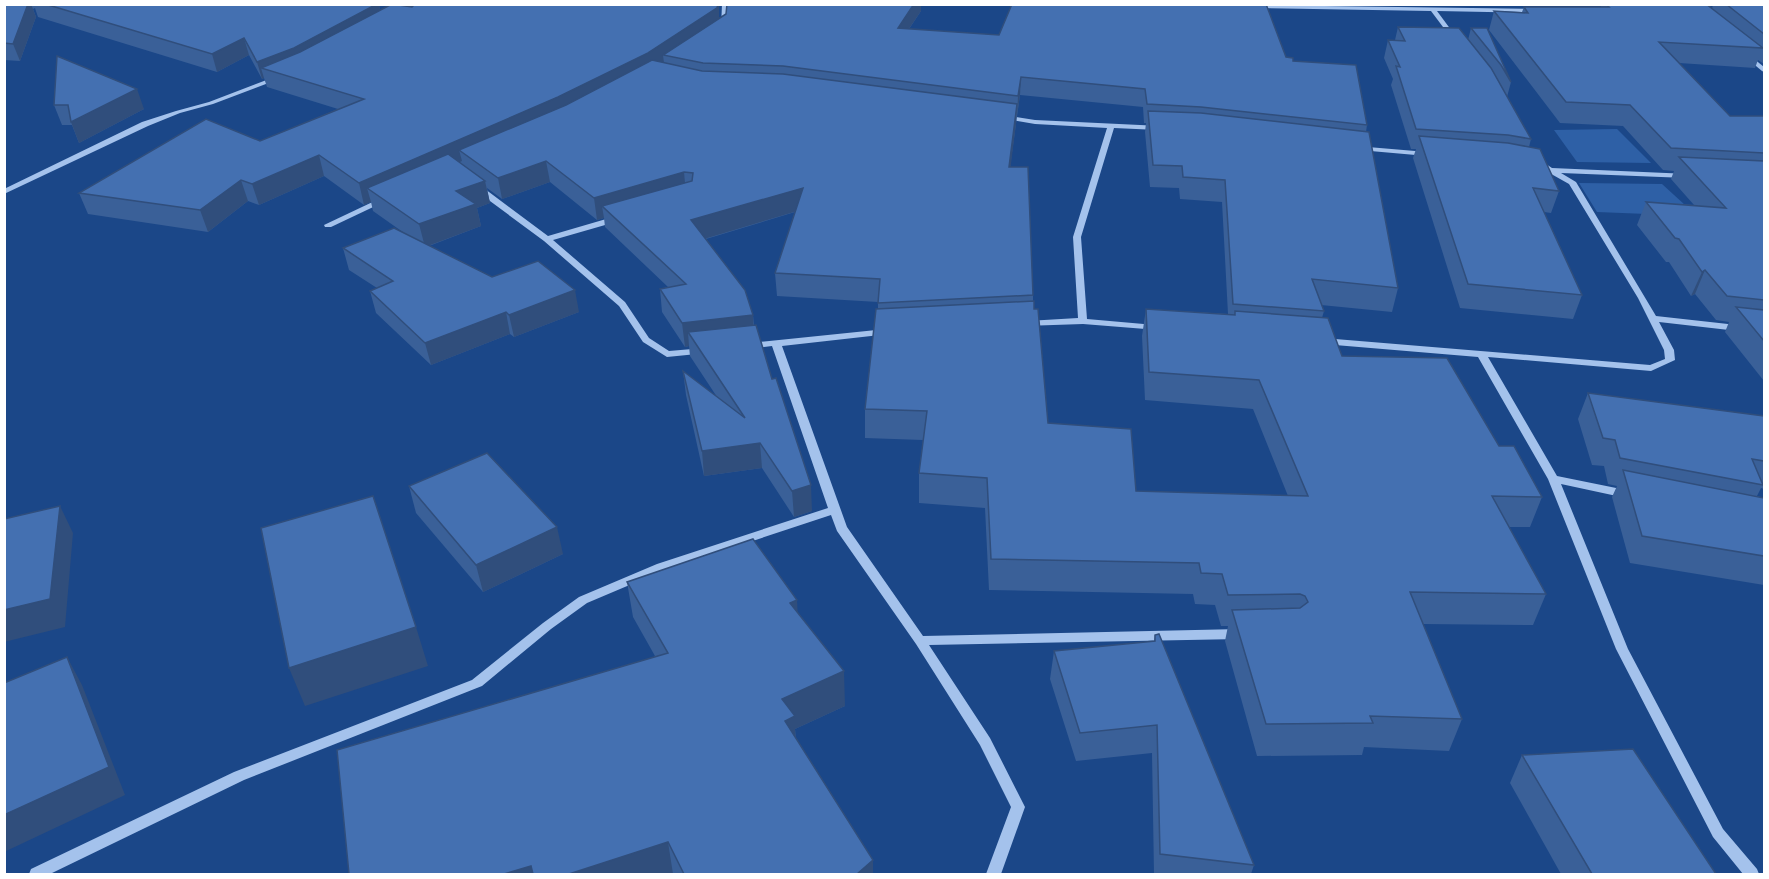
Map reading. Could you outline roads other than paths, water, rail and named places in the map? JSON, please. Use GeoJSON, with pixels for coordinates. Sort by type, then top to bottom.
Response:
{"type":"FeatureCollection","features":[{"type":"Feature","properties":{"kind":"street"},"geometry":{"type":"LineString","coordinates":[[715,34],[724,28],[725,4]]}},
{"type":"Feature","properties":{"kind":"street"},"geometry":{"type":"LineString","coordinates":[[1244,7],[1540,11]]}},
{"type":"Feature","properties":{"kind":"street"},"geometry":{"type":"LineString","coordinates":[[1433,10],[1462,48]]}},
{"type":"Feature","properties":{"kind":"street"},"geometry":{"type":"LineString","coordinates":[[1738,48],[1764,70]]}},
{"type":"Feature","properties":{"kind":"street"},"geometry":{"type":"LineString","coordinates":[[4,192],[145,124],[211,103],[282,76]]}},
{"type":"Feature","properties":{"kind":"street"},"geometry":{"type":"LineString","coordinates":[[990,116],[1035,122],[1166,128]]}},
{"type":"Feature","properties":{"kind":"street"},"geometry":{"type":"LineString","coordinates":[[1083,321],[1077,237],[1112,126]]}},
{"type":"Feature","properties":{"kind":"street"},"geometry":{"type":"LineString","coordinates":[[1348,147],[1442,155]]}},
{"type":"Feature","properties":{"kind":"street"},"geometry":{"type":"LineString","coordinates":[[1317,341],[1651,368],[1670,360],[1669,350],[1652,318],[1572,182],[1530,158]]}},
{"type":"Feature","properties":{"kind":"street"},"geometry":{"type":"LineString","coordinates":[[1536,167],[1548,170],[1696,176]]}},
{"type":"Feature","properties":{"kind":"street"},"geometry":{"type":"LineString","coordinates":[[472,184],[547,240],[622,304],[646,340],[667,354],[710,351]]}},
{"type":"Feature","properties":{"kind":"street"},"geometry":{"type":"LineString","coordinates":[[328,225],[391,198]]}},
{"type":"Feature","properties":{"kind":"street"},"geometry":{"type":"LineString","coordinates":[[547,240],[624,217]]}},
{"type":"Feature","properties":{"kind":"street"},"geometry":{"type":"LineString","coordinates":[[1652,318],[1764,331]]}},
{"type":"Feature","properties":{"kind":"street"},"geometry":{"type":"LineString","coordinates":[[1014,325],[1083,321],[1165,328]]}},
{"type":"Feature","properties":{"kind":"street"},"geometry":{"type":"LineString","coordinates":[[743,347],[853,333],[899,331]]}},
{"type":"Feature","properties":{"kind":"street"},"geometry":{"type":"LineString","coordinates":[[776,343],[841,528],[920,641],[985,742],[1018,807],[994,874]]}},
{"type":"Feature","properties":{"kind":"street"},"geometry":{"type":"LineString","coordinates":[[1481,353],[1553,479],[1622,649],[1718,833],[1752,874]]}},
{"type":"Feature","properties":{"kind":"street"},"geometry":{"type":"LineString","coordinates":[[1553,479],[1635,496]]}},
{"type":"Feature","properties":{"kind":"street"},"geometry":{"type":"LineString","coordinates":[[36,874],[239,776],[477,683],[583,600],[661,567],[835,510]]}},
{"type":"Feature","properties":{"kind":"street"},"geometry":{"type":"LineString","coordinates":[[920,641],[1257,633]]}}]}
